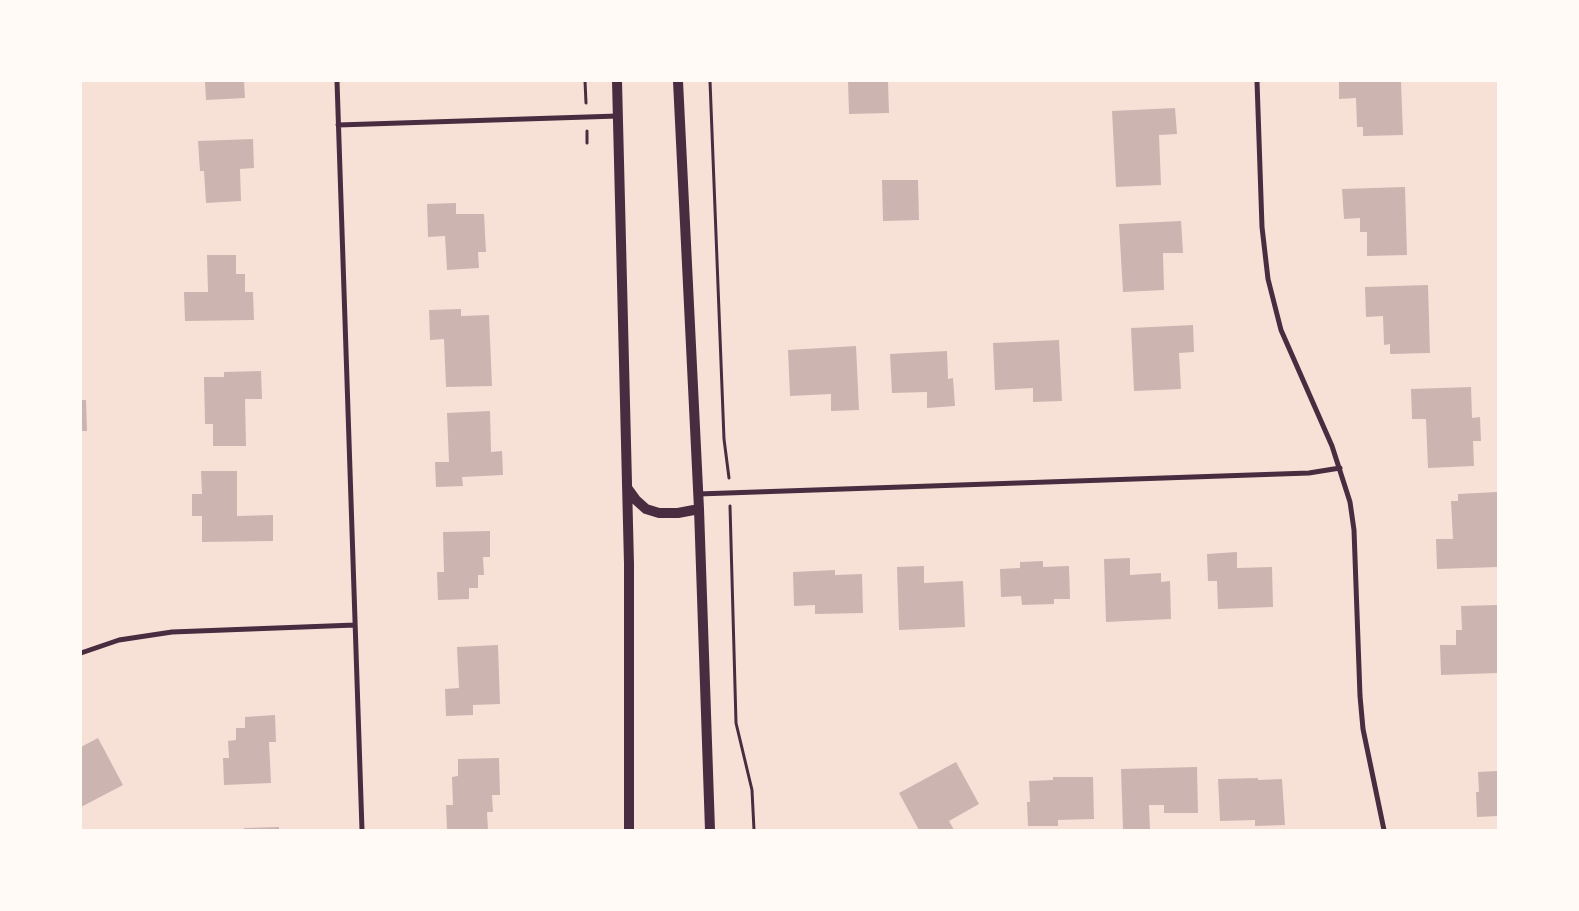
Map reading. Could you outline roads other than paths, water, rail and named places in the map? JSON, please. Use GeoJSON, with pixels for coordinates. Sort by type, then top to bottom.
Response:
{"type":"FeatureCollection","features":[{"type":"Feature","properties":{"kind":"main road"},"geometry":{"type":"LineString","coordinates":[[617,81],[630,564],[629,830]]}},
{"type":"Feature","properties":{"kind":"main road"},"geometry":{"type":"LineString","coordinates":[[677,83],[699,509],[710,830]]}},
{"type":"Feature","properties":{"kind":"main road"},"geometry":{"type":"LineString","coordinates":[[627,488],[636,500],[646,509],[652,511],[678,513],[699,509]]}},
{"type":"Feature","properties":{"kind":"street"},"geometry":{"type":"LineString","coordinates":[[337,81],[362,830]]}},
{"type":"Feature","properties":{"kind":"street"},"geometry":{"type":"LineString","coordinates":[[1257,81],[1262,227],[1268,279],[1282,330],[1340,468],[1350,502],[1354,530],[1360,696],[1363,729],[1384,830]]}},
{"type":"Feature","properties":{"kind":"street"},"geometry":{"type":"LineString","coordinates":[[338,125],[618,116]]}},
{"type":"Feature","properties":{"kind":"street"},"geometry":{"type":"LineString","coordinates":[[698,494],[1309,473],[1340,468]]}},
{"type":"Feature","properties":{"kind":"street"},"geometry":{"type":"LineString","coordinates":[[81,652],[119,640],[172,632],[355,625]]}}]}
